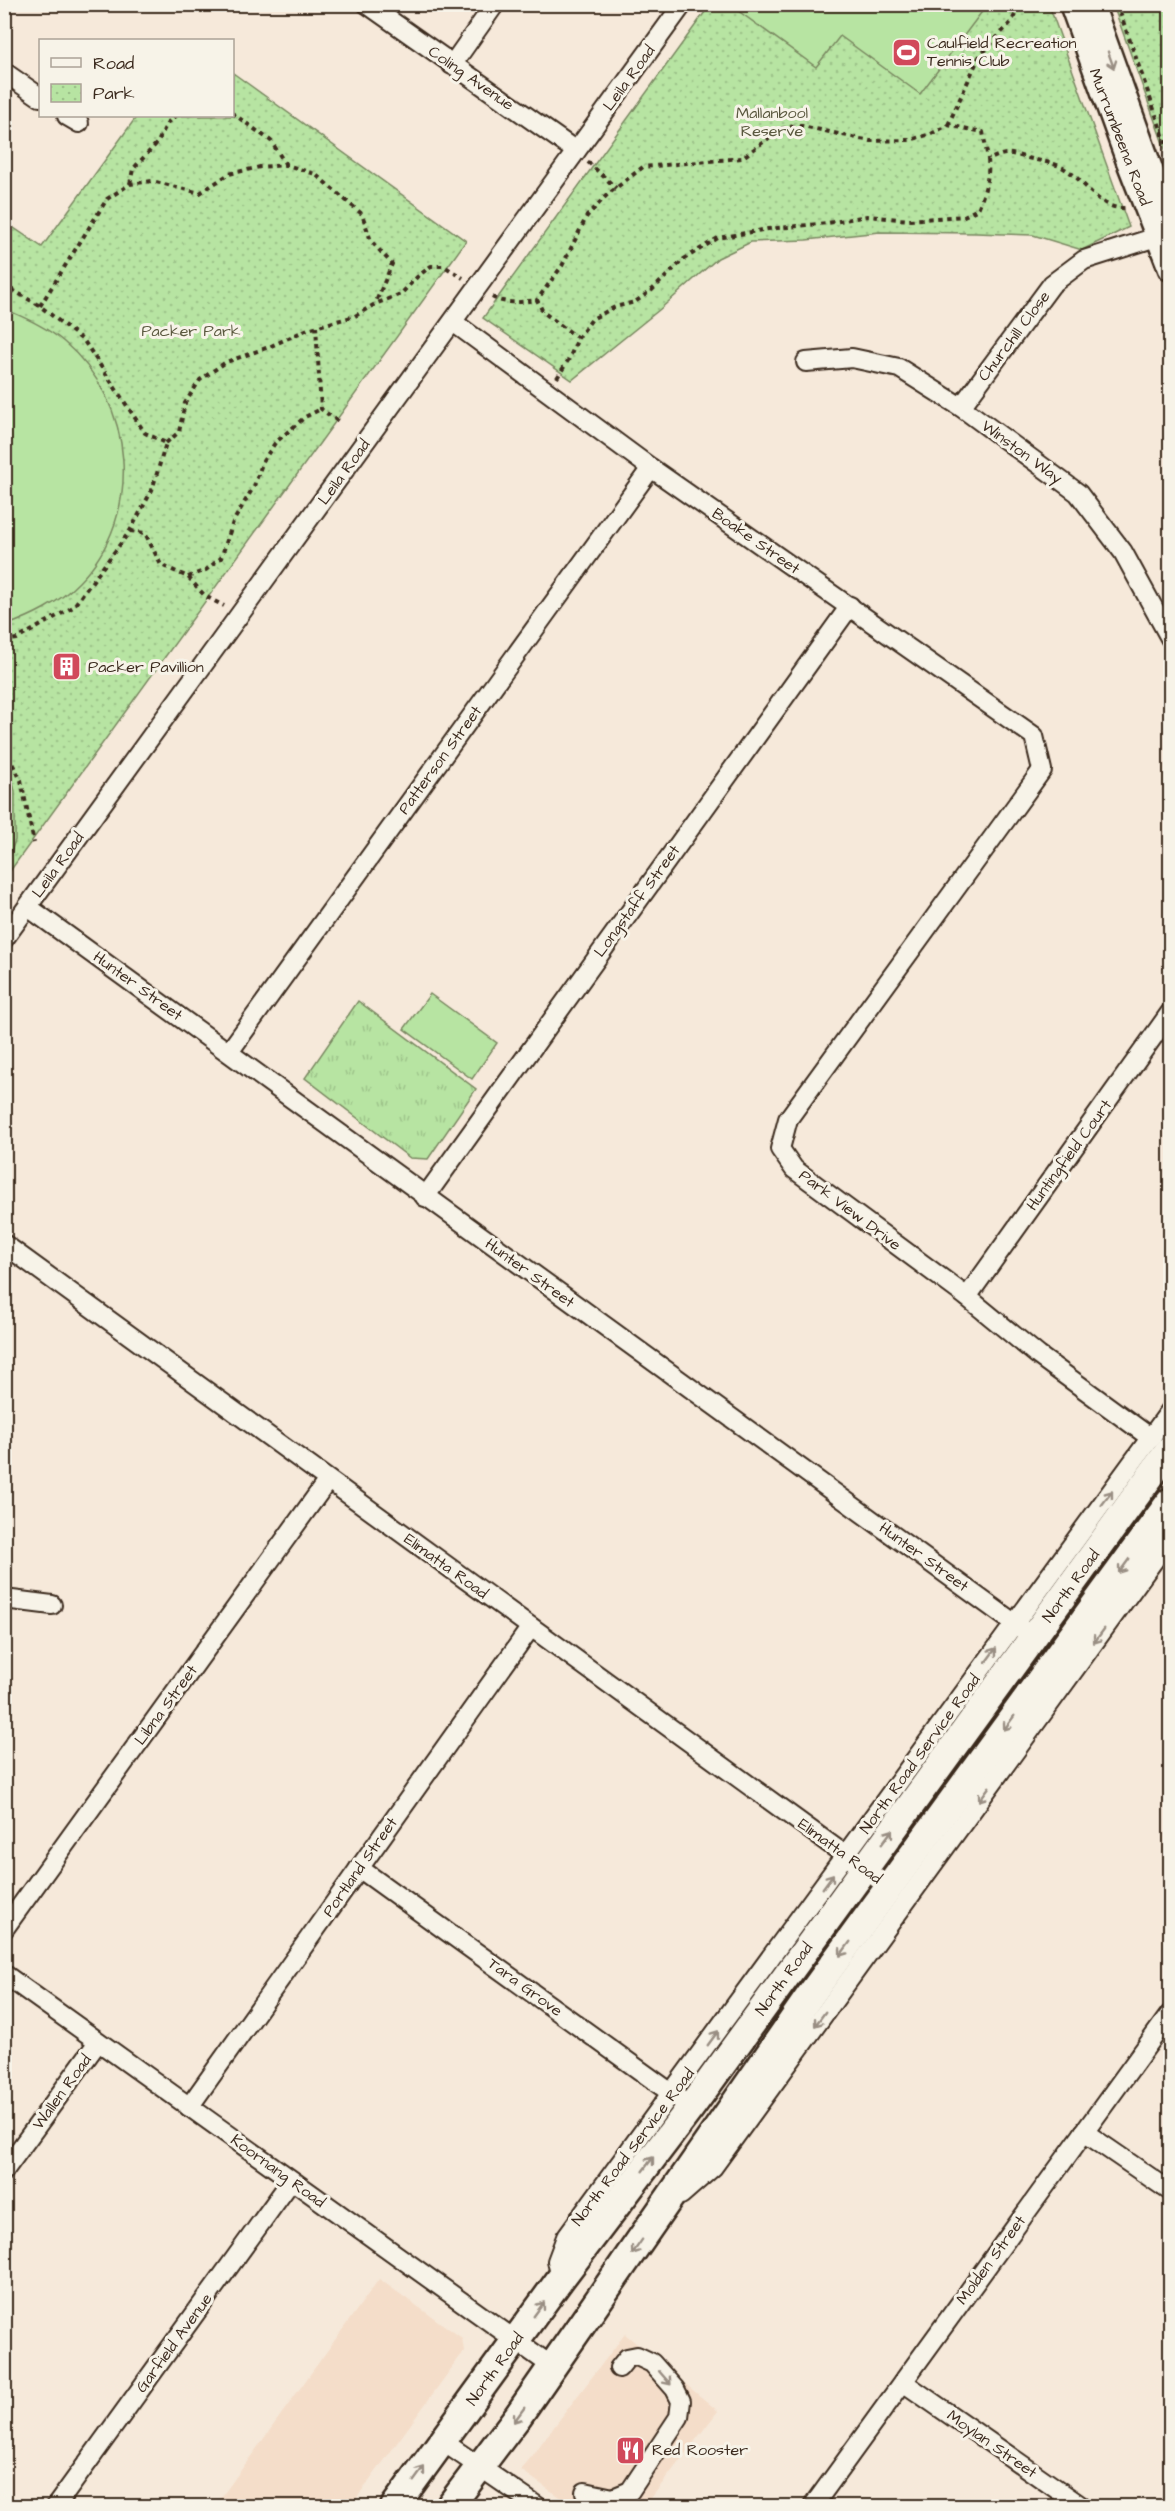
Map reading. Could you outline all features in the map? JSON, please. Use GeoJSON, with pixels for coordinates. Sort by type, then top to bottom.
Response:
{"type":"FeatureCollection","features":[{"type":"Feature","properties":{"kind":"highway","name":"North Road"},"geometry":{"type":"LineString","coordinates":[[395,2506],[561,2278],[682,2100],[1024,1630],[1163,1457]]}},
{"type":"Feature","properties":{"kind":"highway","name":"North Road"},"geometry":{"type":"LineString","coordinates":[[450,2506],[553,2367],[889,1887],[1170,1502]]}},
{"type":"Feature","properties":{"kind":"main road","name":"Murrumbeena Road"},"geometry":{"type":"LineString","coordinates":[[1071,4],[1126,159],[1142,195],[1166,230]]}},
{"type":"Feature","properties":{"kind":"main road","name":"Murrumbeena Road"},"geometry":{"type":"LineString","coordinates":[[1092,4],[1166,230],[1170,269]]}},
{"type":"Feature","properties":{"kind":"street","name":"Coling Avenue"},"geometry":{"type":"LineString","coordinates":[[367,4],[576,151]]}},
{"type":"Feature","properties":{"kind":"street"},"geometry":{"type":"LineString","coordinates":[[452,65],[495,4]]}},
{"type":"Feature","properties":{"kind":"street","name":"Leila Road"},"geometry":{"type":"LineString","coordinates":[[4,939],[683,4]]}},
{"type":"Feature","properties":{"kind":"street"},"geometry":{"type":"LineString","coordinates":[[4,72],[39,96]]}},
{"type":"Feature","properties":{"kind":"street","name":"Churchill Close"},"geometry":{"type":"LineString","coordinates":[[961,407],[1052,284],[1084,260],[1166,230]]}},
{"type":"Feature","properties":{"kind":"street","name":"Boake Street"},"geometry":{"type":"LineString","coordinates":[[453,322],[651,468],[1034,736],[1042,770]]}},
{"type":"Feature","properties":{"kind":"street","name":"Winston Way"},"geometry":{"type":"LineString","coordinates":[[806,362],[852,358],[899,368],[961,407],[1078,493],[1123,552],[1170,638]]}},
{"type":"Feature","properties":{"kind":"street","name":"Patterson Street"},"geometry":{"type":"LineString","coordinates":[[229,1052],[651,468]]}},
{"type":"Feature","properties":{"kind":"street","name":"Longstaff Street"},"geometry":{"type":"LineString","coordinates":[[425,1197],[850,606]]}},
{"type":"Feature","properties":{"kind":"street","name":"Park View Drive"},"geometry":{"type":"LineString","coordinates":[[1042,770],[788,1119],[780,1149],[794,1169],[967,1297],[1163,1457]]}},
{"type":"Feature","properties":{"kind":"street","name":"Hunter Street"},"geometry":{"type":"LineString","coordinates":[[28,908],[1024,1630]]}},
{"type":"Feature","properties":{"kind":"street","name":"Huntingfield Court"},"geometry":{"type":"LineString","coordinates":[[967,1297],[1170,1013]]}},
{"type":"Feature","properties":{"kind":"street","name":"Elimatta Road"},"geometry":{"type":"LineString","coordinates":[[4,1244],[889,1887]]}},
{"type":"Feature","properties":{"kind":"street"},"geometry":{"type":"LineString","coordinates":[[1163,1457],[1170,1411]]}},
{"type":"Feature","properties":{"kind":"street","name":"Libna Street"},"geometry":{"type":"LineString","coordinates":[[4,1929],[328,1480]]}},
{"type":"Feature","properties":{"kind":"street"},"geometry":{"type":"LineString","coordinates":[[659,2215],[713,2167],[1170,1538]]}},
{"type":"Feature","properties":{"kind":"street"},"geometry":{"type":"LineString","coordinates":[[4,1599],[52,1605]]}},
{"type":"Feature","properties":{"kind":"street","name":"Portland Street"},"geometry":{"type":"LineString","coordinates":[[189,2107],[531,1627]]}},
{"type":"Feature","properties":{"kind":"street","name":"Tara Grove"},"geometry":{"type":"LineString","coordinates":[[359,1868],[682,2100]]}},
{"type":"Feature","properties":{"kind":"street","name":"Koornang Road"},"geometry":{"type":"LineString","coordinates":[[4,1974],[553,2367]]}},
{"type":"Feature","properties":{"kind":"street","name":"Molden Street"},"geometry":{"type":"LineString","coordinates":[[813,2506],[1170,2014]]}},
{"type":"Feature","properties":{"kind":"street","name":"Wallen Road"},"geometry":{"type":"LineString","coordinates":[[4,2171],[98,2042]]}},
{"type":"Feature","properties":{"kind":"street"},"geometry":{"type":"LineString","coordinates":[[1084,2132],[1170,2191]]}},
{"type":"Feature","properties":{"kind":"street","name":"Garfield Avenue"},"geometry":{"type":"LineString","coordinates":[[56,2506],[291,2181]]}},
{"type":"Feature","properties":{"kind":"street"},"geometry":{"type":"LineString","coordinates":[[585,2492],[613,2498],[630,2491],[679,2416],[681,2401],[675,2389],[652,2363],[637,2356],[627,2358],[619,2368]]}},
{"type":"Feature","properties":{"kind":"street","name":"Moylan Street"},"geometry":{"type":"LineString","coordinates":[[903,2382],[1081,2506]]}},
{"type":"Feature","properties":{"kind":"street"},"geometry":{"type":"LineString","coordinates":[[442,2440],[537,2506]]}},
{"type":"Feature","properties":{"kind":"path"},"geometry":{"type":"LineString","coordinates":[[537,300],[562,266],[587,216],[616,188],[643,167],[742,158],[782,129],[798,125],[870,141],[910,140],[931,134],[948,125],[979,57],[1012,21],[1020,4]]}},
{"type":"Feature","properties":{"kind":"path"},"geometry":{"type":"LineString","coordinates":[[1117,4],[1170,155]]}},
{"type":"Feature","properties":{"kind":"path"},"geometry":{"type":"LineString","coordinates":[[234,114],[272,141],[287,165]]}},
{"type":"Feature","properties":{"kind":"path"},"geometry":{"type":"LineString","coordinates":[[130,184],[133,169],[158,142],[167,123],[174,117]]}},
{"type":"Feature","properties":{"kind":"path"},"geometry":{"type":"LineString","coordinates":[[546,392],[562,372],[578,338],[592,320],[615,307],[635,302],[652,290],[684,259],[718,238],[867,216],[909,220],[964,216],[978,209],[986,186],[988,160],[983,132],[948,125]]}},
{"type":"Feature","properties":{"kind":"path"},"geometry":{"type":"LineString","coordinates":[[576,151],[616,188]]}},
{"type":"Feature","properties":{"kind":"path"},"geometry":{"type":"LineString","coordinates":[[988,160],[1005,152],[1054,163],[1076,177],[1098,200],[1117,209],[1126,208],[1123,202],[1142,195]]}},
{"type":"Feature","properties":{"kind":"path"},"geometry":{"type":"LineString","coordinates":[[40,306],[107,199],[130,184],[152,182],[200,193],[229,174],[260,167],[287,165],[315,174],[362,214],[371,242],[392,264],[375,304]]}},
{"type":"Feature","properties":{"kind":"path"},"geometry":{"type":"LineString","coordinates":[[4,642],[17,639],[73,607],[130,531],[152,490],[166,443],[179,432],[185,403],[200,380],[226,362],[316,326],[356,316],[375,304],[401,294],[431,266],[444,266],[477,289],[500,301],[537,300]]}},
{"type":"Feature","properties":{"kind":"path"},"geometry":{"type":"LineString","coordinates":[[4,285],[40,306],[84,341],[146,433],[166,443]]}},
{"type":"Feature","properties":{"kind":"path"},"geometry":{"type":"LineString","coordinates":[[537,300],[543,312],[578,338]]}},
{"type":"Feature","properties":{"kind":"path"},"geometry":{"type":"LineString","coordinates":[[316,326],[321,409]]}},
{"type":"Feature","properties":{"kind":"path"},"geometry":{"type":"LineString","coordinates":[[321,409],[339,422]]}},
{"type":"Feature","properties":{"kind":"path"},"geometry":{"type":"LineString","coordinates":[[188,577],[206,570],[221,558],[233,522],[254,486],[263,461],[275,443],[305,417],[321,409]]}},
{"type":"Feature","properties":{"kind":"path"},"geometry":{"type":"LineString","coordinates":[[130,531],[146,533],[161,565],[188,577],[206,596],[240,616]]}},
{"type":"Feature","properties":{"kind":"path"},"geometry":{"type":"LineString","coordinates":[[4,748],[21,780],[34,843]]}},
{"type":"Feature","properties":{"kind":"shaded area"},"geometry":{"type":"Polygon","coordinates":[[[379,2279],[462,2338],[464,2351],[351,2506],[215,2506],[379,2279]]]}},
{"type":"Feature","properties":{"kind":"shaded area"},"geometry":{"type":"Polygon","coordinates":[[[625,2334],[718,2411],[645,2506],[572,2506],[521,2470],[625,2334]]]}},
{"type":"Feature","properties":{"kind":"green space","name":"Mallanbool Reserve"},"geometry":{"type":"Polygon","coordinates":[[[710,5],[1049,5],[1129,227],[1082,250],[1033,235],[976,233],[880,232],[806,240],[751,242],[718,258],[659,310],[572,380],[483,318],[710,5]]]}},
{"type":"Feature","properties":{"kind":"green space","name":"Caulfield Recreation Tennis Club"},"geometry":{"type":"Polygon","coordinates":[[[730,5],[987,5],[920,94],[840,36],[816,67],[730,5]]]}},
{"type":"Feature","properties":{"kind":"green space"},"geometry":{"type":"Polygon","coordinates":[[[1113,5],[1170,5],[1170,165],[1165,149],[1113,5]]]}},
{"type":"Feature","properties":{"kind":"green space","name":"Packer Park"},"geometry":{"type":"Polygon","coordinates":[[[234,74],[466,241],[5,878],[5,222],[42,247],[136,117],[234,117],[234,74]]]}},
{"type":"Feature","properties":{"kind":"green space"},"geometry":{"type":"Polygon","coordinates":[[[5,309],[50,332],[64,342],[88,367],[106,395],[117,427],[123,459],[122,492],[114,525],[100,555],[79,582],[62,597],[35,613],[5,626],[5,309]]]}},
{"type":"Feature","properties":{"kind":"green space"},"geometry":{"type":"Polygon","coordinates":[[[5,754],[15,791],[15,840],[5,869],[5,754]]]}},
{"type":"Feature","properties":{"kind":"green space"},"geometry":{"type":"Polygon","coordinates":[[[430,994],[497,1043],[472,1079],[404,1029],[430,994]]]}},
{"type":"Feature","properties":{"kind":"green space"},"geometry":{"type":"Polygon","coordinates":[[[358,1001],[476,1089],[428,1159],[410,1158],[305,1078],[358,1001]]]}},
{"type":"Feature","properties":{"kind":"place","name":"Caulfield Recreation Tennis Club"},"geometry":{"type":"Point","coordinates":[906,52]}},
{"type":"Feature","properties":{"kind":"place","name":"Packer Pavillion"},"geometry":{"type":"Point","coordinates":[67,667]}},
{"type":"Feature","properties":{"kind":"place","name":"Red Rooster"},"geometry":{"type":"Point","coordinates":[631,2450]}}]}
